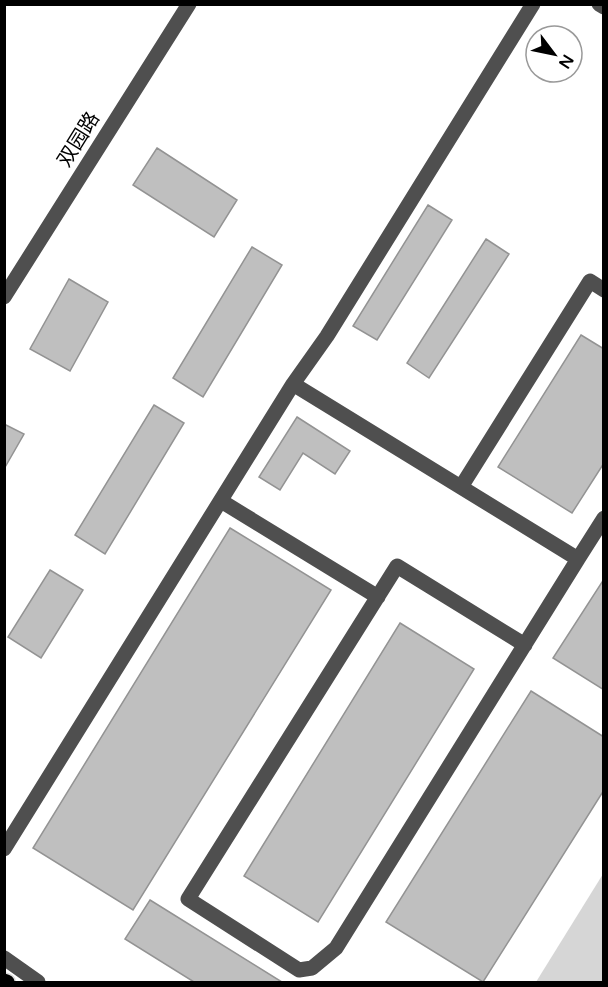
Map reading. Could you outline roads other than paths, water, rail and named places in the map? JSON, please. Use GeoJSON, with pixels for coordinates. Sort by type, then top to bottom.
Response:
{"type":"FeatureCollection","features":[{"type":"Feature","properties":{"kind":"street","name":"双园路"},"geometry":{"type":"LineString","coordinates":[[4,297],[189,4]]}},
{"type":"Feature","properties":{"kind":"street"},"geometry":{"type":"LineString","coordinates":[[4,849],[533,4]]}},
{"type":"Feature","properties":{"kind":"street"},"geometry":{"type":"LineString","coordinates":[[599,4],[603,7]]}},
{"type":"Feature","properties":{"kind":"street"},"geometry":{"type":"LineString","coordinates":[[461,487],[590,281],[603,290]]}},
{"type":"Feature","properties":{"kind":"street"},"geometry":{"type":"LineString","coordinates":[[293,384],[578,560]]}},
{"type":"Feature","properties":{"kind":"street"},"geometry":{"type":"LineString","coordinates":[[221,501],[378,597]]}},
{"type":"Feature","properties":{"kind":"street"},"geometry":{"type":"LineString","coordinates":[[525,645],[397,566],[188,899],[298,970],[312,968],[336,948],[525,645],[578,560],[603,518]]}},
{"type":"Feature","properties":{"kind":"street"},"geometry":{"type":"LineString","coordinates":[[4,958],[38,982]]}}]}
